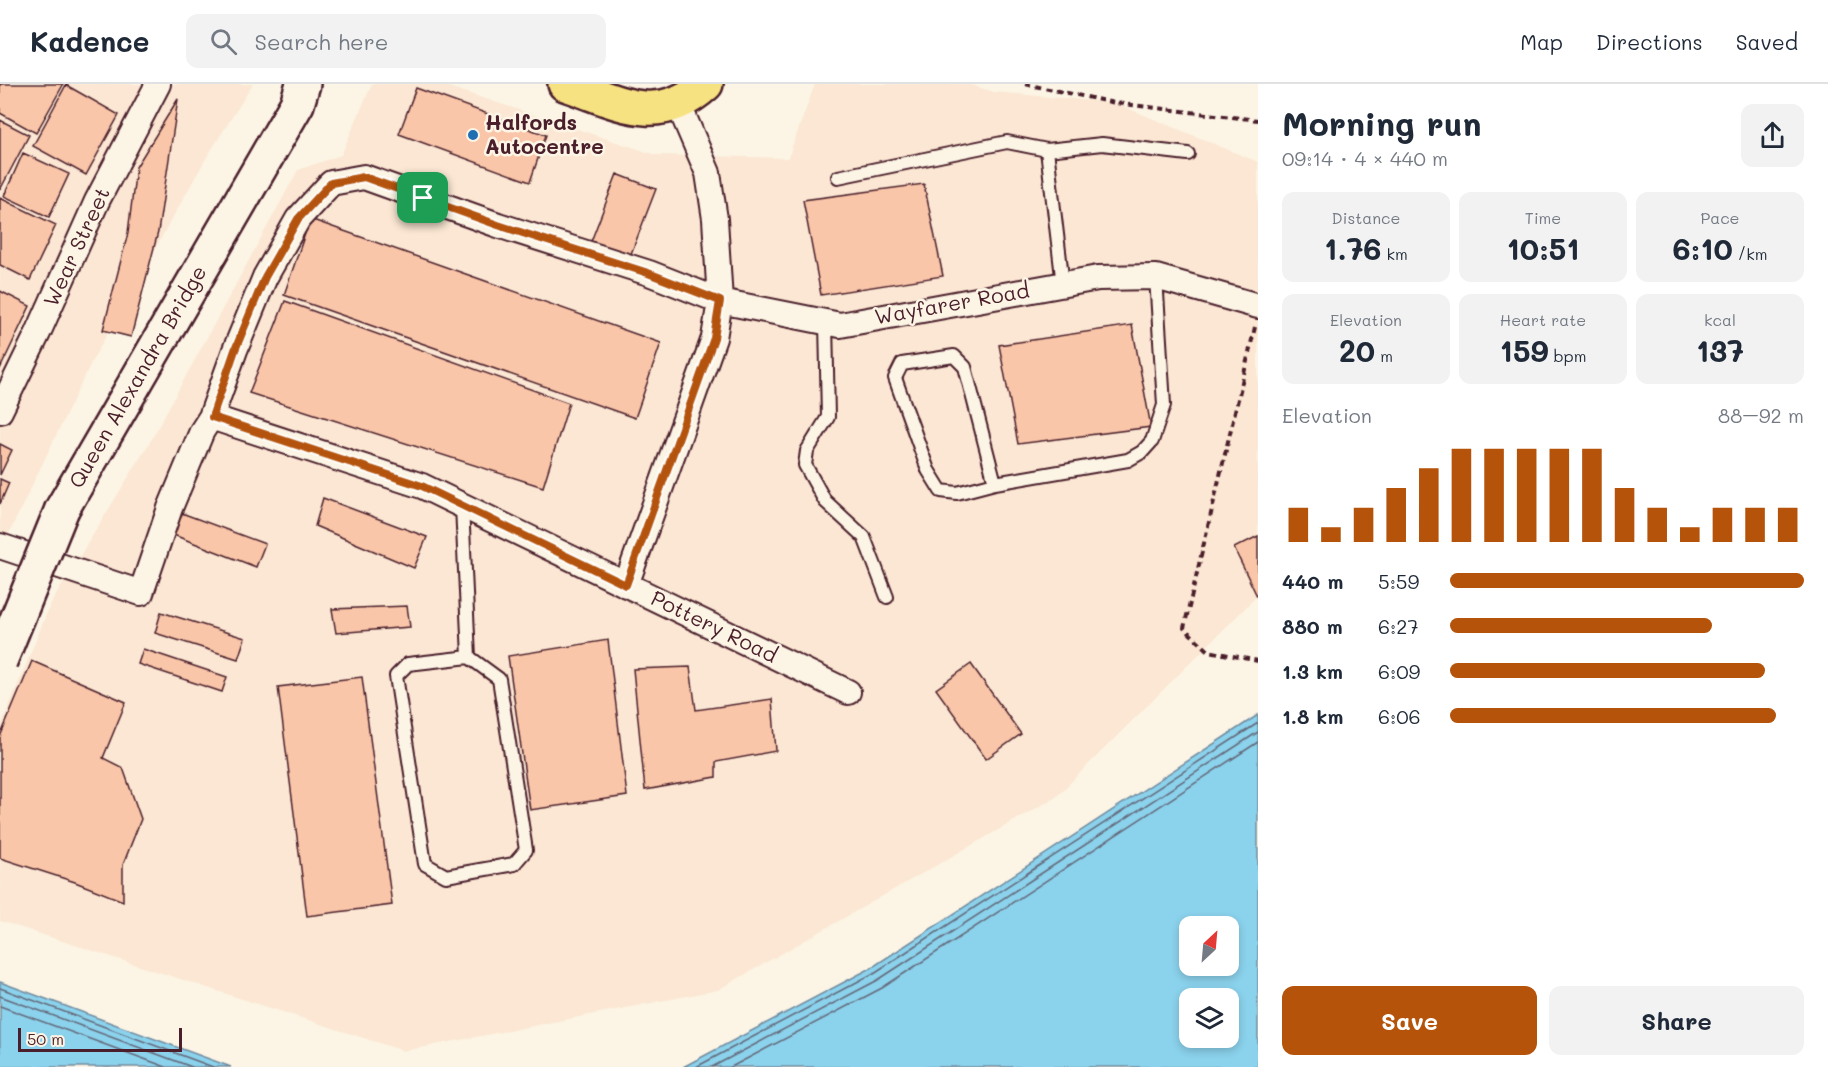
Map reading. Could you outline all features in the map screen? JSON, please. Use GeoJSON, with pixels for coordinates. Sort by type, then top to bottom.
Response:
{"type":"FeatureCollection","features":[{"type":"Feature","properties":{"kind":"main road"},"geometry":{"type":"LineString","coordinates":[[566,84],[633,108],[655,110],[678,103],[706,84]]}},
{"type":"Feature","properties":{"kind":"main road","name":"Queen Alexandra Bridge"},"geometry":{"type":"LineString","coordinates":[[0,661],[62,509],[303,89]]}},
{"type":"Feature","properties":{"kind":"street","name":"Wear Street"},"geometry":{"type":"LineString","coordinates":[[0,411],[97,201],[158,84]]}},
{"type":"Feature","properties":{"kind":"street"},"geometry":{"type":"LineString","coordinates":[[626,585],[714,338],[720,301],[715,219],[708,173],[678,103]]}},
{"type":"Feature","properties":{"kind":"street","name":"Wayfarer Road"},"geometry":{"type":"LineString","coordinates":[[0,546],[141,593],[170,508],[202,432],[212,417],[235,350],[265,277],[298,219],[331,183],[364,177],[498,225],[648,273],[720,301],[840,325],[1098,278],[1156,277],[1257,316]]}},
{"type":"Feature","properties":{"kind":"street","name":"Pottery Road"},"geometry":{"type":"LineString","coordinates":[[212,417],[422,486],[849,692]]}},
{"type":"Feature","properties":{"kind":"lane"},"geometry":{"type":"LineString","coordinates":[[838,177],[1007,142],[1047,150],[1102,144],[1188,154]]}},
{"type":"Feature","properties":{"kind":"lane"},"geometry":{"type":"LineString","coordinates":[[1047,150],[1063,285]]}},
{"type":"Feature","properties":{"kind":"lane"},"geometry":{"type":"LineString","coordinates":[[995,483],[965,367],[954,356],[902,364],[895,378],[928,470],[941,491],[957,494],[995,483],[1128,460],[1142,452],[1152,441],[1164,405],[1156,277]]}},
{"type":"Feature","properties":{"kind":"lane"},"geometry":{"type":"LineString","coordinates":[[826,321],[828,417],[807,451],[805,465],[825,501],[864,537],[887,597]]}},
{"type":"Feature","properties":{"kind":"lane"},"geometry":{"type":"LineString","coordinates":[[462,506],[469,657],[499,680],[526,850],[514,864],[446,876],[425,864],[396,676],[408,663],[469,657]]}},
{"type":"Feature","properties":{"kind":"path"},"geometry":{"type":"LineString","coordinates":[[1025,84],[1115,103],[1258,120]]}},
{"type":"Feature","properties":{"kind":"path"},"geometry":{"type":"LineString","coordinates":[[1257,316],[1184,628],[1209,651],[1258,661]]}},
{"type":"Feature","properties":{"kind":"shaded area"},"geometry":{"type":"Polygon","coordinates":[[[0,84],[253,84],[205,160],[92,361],[0,552],[0,84]]]}},
{"type":"Feature","properties":{"kind":"shaded area"},"geometry":{"type":"Polygon","coordinates":[[[372,84],[440,84],[656,155],[788,158],[815,84],[968,84],[994,92],[1115,103],[1258,162],[1258,595],[1056,797],[718,990],[404,1051],[0,921],[0,728],[51,603],[150,442],[298,170],[341,155],[372,84]]]}},
{"type":"Feature","properties":{"kind":"water"},"geometry":{"type":"Polygon","coordinates":[[[1258,715],[1258,1067],[683,1067],[871,968],[1258,715]]]}},
{"type":"Feature","properties":{"kind":"water"},"geometry":{"type":"Polygon","coordinates":[[[0,982],[231,1067],[0,1067],[0,982]]]}},
{"type":"Feature","properties":{"kind":"building"},"geometry":{"type":"Polygon","coordinates":[[[0,84],[63,85],[36,133],[0,113],[0,84]]]}},
{"type":"Feature","properties":{"kind":"building"},"geometry":{"type":"Polygon","coordinates":[[[66,85],[119,115],[86,175],[33,146],[66,85]]]}},
{"type":"Feature","properties":{"kind":"building","name":"Halfords Autocentre"},"geometry":{"type":"Polygon","coordinates":[[[416,88],[546,135],[530,182],[399,134],[416,88]]]}},
{"type":"Feature","properties":{"kind":"building"},"geometry":{"type":"Polygon","coordinates":[[[178,99],[158,232],[131,337],[103,330],[128,233],[136,167],[178,99]]]}},
{"type":"Feature","properties":{"kind":"building"},"geometry":{"type":"Polygon","coordinates":[[[0,120],[29,135],[0,190],[0,120]]]}},
{"type":"Feature","properties":{"kind":"building"},"geometry":{"type":"Polygon","coordinates":[[[23,153],[69,174],[49,217],[4,196],[23,153]]]}},
{"type":"Feature","properties":{"kind":"building"},"geometry":{"type":"Polygon","coordinates":[[[617,174],[656,189],[629,259],[590,244],[617,174]]]}},
{"type":"Feature","properties":{"kind":"building"},"geometry":{"type":"Polygon","coordinates":[[[924,184],[943,276],[821,295],[803,200],[924,184]]]}},
{"type":"Feature","properties":{"kind":"building"},"geometry":{"type":"Polygon","coordinates":[[[0,198],[56,225],[30,280],[0,265],[0,198]]]}},
{"type":"Feature","properties":{"kind":"building"},"geometry":{"type":"Polygon","coordinates":[[[310,219],[661,343],[635,418],[284,295],[310,219]]]}},
{"type":"Feature","properties":{"kind":"building"},"geometry":{"type":"Polygon","coordinates":[[[0,291],[30,306],[0,369],[0,291]]]}},
{"type":"Feature","properties":{"kind":"building"},"geometry":{"type":"Polygon","coordinates":[[[285,301],[569,403],[543,487],[249,393],[285,301]]]}},
{"type":"Feature","properties":{"kind":"building"},"geometry":{"type":"Polygon","coordinates":[[[1132,325],[1151,427],[1018,444],[999,345],[1132,325]]]}},
{"type":"Feature","properties":{"kind":"building"},"geometry":{"type":"Polygon","coordinates":[[[0,444],[12,450],[0,475],[0,444]]]}},
{"type":"Feature","properties":{"kind":"building"},"geometry":{"type":"Polygon","coordinates":[[[0,479],[9,483],[0,504],[0,479]]]}},
{"type":"Feature","properties":{"kind":"building"},"geometry":{"type":"Polygon","coordinates":[[[323,498],[427,537],[414,568],[315,526],[323,498]]]}},
{"type":"Feature","properties":{"kind":"building"},"geometry":{"type":"Polygon","coordinates":[[[179,512],[265,544],[256,567],[171,534],[179,512]]]}},
{"type":"Feature","properties":{"kind":"building"},"geometry":{"type":"Polygon","coordinates":[[[1258,536],[1258,595],[1257,596],[1234,548],[1258,536]]]}},
{"type":"Feature","properties":{"kind":"building"},"geometry":{"type":"Polygon","coordinates":[[[407,606],[410,627],[336,633],[332,609],[407,606]]]}},
{"type":"Feature","properties":{"kind":"building"},"geometry":{"type":"Polygon","coordinates":[[[161,612],[245,638],[238,659],[155,633],[161,612]]]}},
{"type":"Feature","properties":{"kind":"building"},"geometry":{"type":"Polygon","coordinates":[[[608,640],[627,796],[530,810],[508,656],[608,640]]]}},
{"type":"Feature","properties":{"kind":"building"},"geometry":{"type":"Polygon","coordinates":[[[143,649],[227,677],[222,692],[138,664],[143,649]]]}},
{"type":"Feature","properties":{"kind":"building"},"geometry":{"type":"Polygon","coordinates":[[[32,661],[126,702],[103,758],[123,768],[141,819],[123,865],[123,901],[75,882],[0,858],[0,737],[32,661]]]}},
{"type":"Feature","properties":{"kind":"building"},"geometry":{"type":"Polygon","coordinates":[[[971,664],[1021,734],[986,759],[936,689],[971,664]]]}},
{"type":"Feature","properties":{"kind":"building"},"geometry":{"type":"Polygon","coordinates":[[[690,667],[696,710],[772,699],[776,751],[716,762],[716,777],[645,790],[633,669],[690,667]]]}},
{"type":"Feature","properties":{"kind":"building"},"geometry":{"type":"Polygon","coordinates":[[[362,677],[392,905],[307,916],[278,687],[362,677]]]}},
{"type":"Feature","properties":{"kind":"place","name":"Halfords Autocentre"},"geometry":{"type":"Point","coordinates":[473,135]}},
{"type":"Feature","properties":{"kind":"route"},"geometry":{"type":"LineString","coordinates":[[364,177],[423,198],[498,225],[648,273],[720,301],[714,338],[626,585],[422,486],[212,417],[235,350],[265,277],[298,219],[331,183],[364,177]]}}]}
